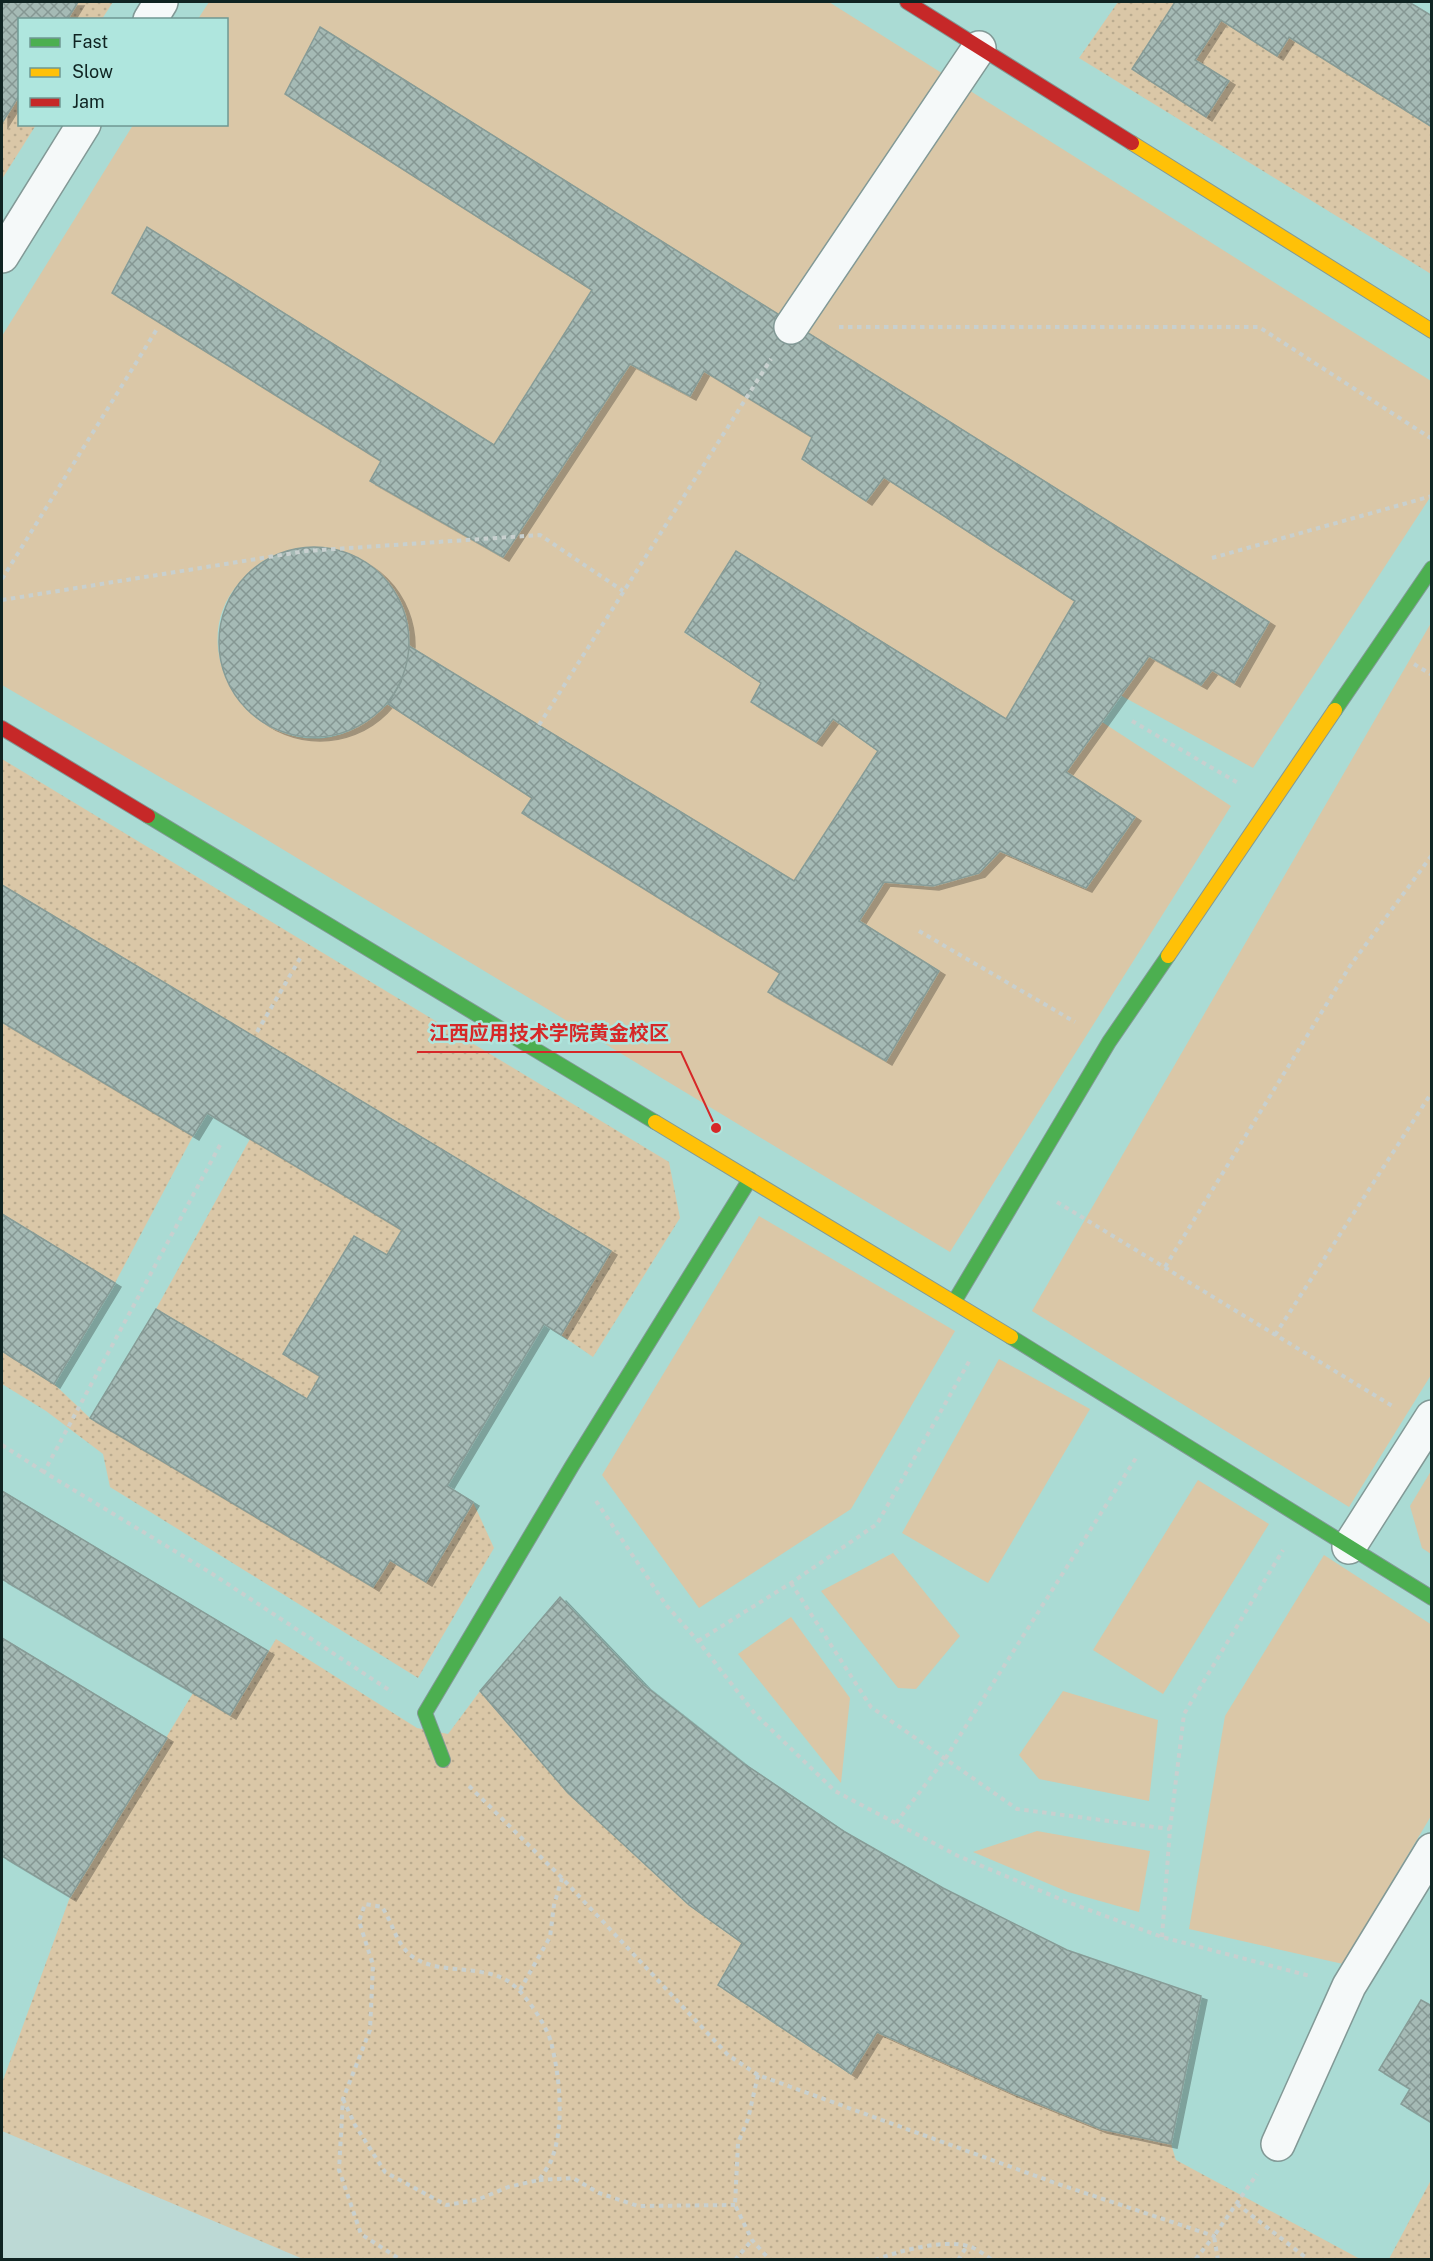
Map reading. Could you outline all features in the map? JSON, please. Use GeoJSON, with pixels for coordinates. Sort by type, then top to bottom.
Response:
{"type":"FeatureCollection","features":[{"type":"Feature","properties":{"kind":"street"},"geometry":{"type":"LineString","coordinates":[[151,18],[161,2]]}},
{"type":"Feature","properties":{"kind":"street"},"geometry":{"type":"LineString","coordinates":[[907,2],[1431,331]]}},
{"type":"Feature","properties":{"kind":"street"},"geometry":{"type":"LineString","coordinates":[[791,327],[979,48]]}},
{"type":"Feature","properties":{"kind":"street"},"geometry":{"type":"LineString","coordinates":[[2,255],[83,126]]}},
{"type":"Feature","properties":{"kind":"street"},"geometry":{"type":"LineString","coordinates":[[954,1302],[1109,1042],[1431,568]]}},
{"type":"Feature","properties":{"kind":"street"},"geometry":{"type":"LineString","coordinates":[[2,728],[954,1302],[1431,1598]]}},
{"type":"Feature","properties":{"kind":"street"},"geometry":{"type":"LineString","coordinates":[[443,1760],[425,1713],[573,1466],[750,1179]]}},
{"type":"Feature","properties":{"kind":"street"},"geometry":{"type":"LineString","coordinates":[[1349,1547],[1428,1422]]}},
{"type":"Feature","properties":{"kind":"street"},"geometry":{"type":"LineString","coordinates":[[1278,2144],[1349,1986],[1431,1850]]}},
{"type":"Feature","properties":{"kind":"path"},"geometry":{"type":"LineString","coordinates":[[539,725],[791,327],[1258,327],[1431,439]]}},
{"type":"Feature","properties":{"kind":"path"},"geometry":{"type":"LineString","coordinates":[[2,579],[157,329]]}},
{"type":"Feature","properties":{"kind":"path"},"geometry":{"type":"LineString","coordinates":[[1212,558],[1431,496]]}},
{"type":"Feature","properties":{"kind":"path"},"geometry":{"type":"LineString","coordinates":[[2,600],[306,551],[540,535],[623,591]]}},
{"type":"Feature","properties":{"kind":"path"},"geometry":{"type":"LineString","coordinates":[[1132,721],[1272,803]]}},
{"type":"Feature","properties":{"kind":"path"},"geometry":{"type":"LineString","coordinates":[[1165,1267],[1350,966],[1431,855]]}},
{"type":"Feature","properties":{"kind":"path"},"geometry":{"type":"LineString","coordinates":[[257,1032],[321,922]]}},
{"type":"Feature","properties":{"kind":"path"},"geometry":{"type":"LineString","coordinates":[[919,931],[1109,1042]]}},
{"type":"Feature","properties":{"kind":"path"},"geometry":{"type":"LineString","coordinates":[[1275,1335],[1431,1092]]}},
{"type":"Feature","properties":{"kind":"path"},"geometry":{"type":"LineString","coordinates":[[44,1472],[220,1145]]}},
{"type":"Feature","properties":{"kind":"path"},"geometry":{"type":"LineString","coordinates":[[1025,1182],[1275,1335],[1428,1422]]}},
{"type":"Feature","properties":{"kind":"path"},"geometry":{"type":"LineString","coordinates":[[698,1641],[791,1583],[877,1524],[990,1324]]}},
{"type":"Feature","properties":{"kind":"path"},"geometry":{"type":"LineString","coordinates":[[896,1823],[945,1759],[1156,1427]]}},
{"type":"Feature","properties":{"kind":"path"},"geometry":{"type":"LineString","coordinates":[[2,1445],[211,1574],[425,1713]]}},
{"type":"Feature","properties":{"kind":"path"},"geometry":{"type":"LineString","coordinates":[[573,1466],[666,1605],[698,1641],[755,1714],[835,1791],[958,1856],[1162,1937],[1349,1986]]}},
{"type":"Feature","properties":{"kind":"path"},"geometry":{"type":"LineString","coordinates":[[1162,1937],[1170,1829],[1184,1714],[1303,1518]]}},
{"type":"Feature","properties":{"kind":"path"},"geometry":{"type":"LineString","coordinates":[[791,1583],[871,1707],[1017,1809],[1170,1829]]}},
{"type":"Feature","properties":{"kind":"path"},"geometry":{"type":"LineString","coordinates":[[443,1760],[562,1878],[728,2055],[758,2075],[1058,2184],[1214,2236]]}},
{"type":"Feature","properties":{"kind":"path"},"geometry":{"type":"LineString","coordinates":[[520,1990],[550,1937],[554,1905],[562,1878]]}},
{"type":"Feature","properties":{"kind":"path"},"geometry":{"type":"LineString","coordinates":[[401,2259],[361,2234],[339,2170],[343,2099],[370,2030],[373,1965],[359,1921],[366,1904],[382,1907],[392,1922],[397,1939],[411,1956],[430,1966],[487,1973],[506,1980],[520,1990],[550,2040],[559,2108],[551,2160],[539,2180]]}},
{"type":"Feature","properties":{"kind":"path"},"geometry":{"type":"LineString","coordinates":[[758,2075],[748,2119],[738,2143],[735,2205],[752,2240],[770,2259]]}},
{"type":"Feature","properties":{"kind":"path"},"geometry":{"type":"LineString","coordinates":[[343,2099],[355,2126],[385,2172],[446,2205],[477,2200],[508,2187],[539,2180],[573,2178],[599,2193],[638,2206],[735,2205]]}},
{"type":"Feature","properties":{"kind":"path"},"geometry":{"type":"LineString","coordinates":[[1196,2259],[1278,2144]]}},
{"type":"Feature","properties":{"kind":"path"},"geometry":{"type":"LineString","coordinates":[[1237,2204],[1309,2259]]}},
{"type":"Feature","properties":{"kind":"path"},"geometry":{"type":"LineString","coordinates":[[1214,2236],[1218,2259]]}},
{"type":"Feature","properties":{"kind":"path"},"geometry":{"type":"LineString","coordinates":[[735,2259],[752,2240]]}},
{"type":"Feature","properties":{"kind":"path"},"geometry":{"type":"LineString","coordinates":[[875,2259],[899,2251],[944,2245],[968,2246],[992,2259]]}},
{"type":"Feature","properties":{"kind":"path"},"geometry":{"type":"LineString","coordinates":[[958,2259],[968,2246]]}},
{"type":"Feature","properties":{"kind":"shaded area"},"geometry":{"type":"Polygon","coordinates":[[[2,2],[1431,2],[1431,2259],[314,2259],[2,2131],[2,2]]]}},
{"type":"Feature","properties":{"kind":"shaded area"},"geometry":{"type":"Polygon","coordinates":[[[78,2],[113,2],[103,18],[68,18],[78,2]]]}},
{"type":"Feature","properties":{"kind":"shaded area"},"geometry":{"type":"Polygon","coordinates":[[[209,2],[829,2],[1431,381],[1431,496],[1253,768],[1120,695],[1149,656],[1201,684],[1212,670],[1234,683],[1268,621],[320,27],[285,94],[592,290],[494,445],[146,228],[112,293],[381,461],[370,481],[502,557],[630,364],[689,396],[704,371],[812,437],[802,459],[866,501],[884,477],[1075,601],[1006,719],[736,551],[685,633],[761,683],[752,702],[816,742],[833,719],[878,751],[794,881],[409,646],[404,618],[392,593],[375,572],[343,551],[325,548],[299,549],[275,555],[264,561],[240,582],[224,607],[218,634],[220,661],[230,687],[247,709],[269,726],[295,736],[325,738],[343,734],[359,726],[388,704],[532,798],[523,812],[780,973],[768,992],[886,1061],[939,971],[859,921],[884,882],[979,873],[1000,851],[1086,888],[1135,818],[1066,772],[1102,722],[1231,806],[950,1252],[244,826],[2,685],[2,336],[132,126],[228,126],[228,18],[199,18],[209,2]]]}},
{"type":"Feature","properties":{"kind":"shaded area"},"geometry":{"type":"Polygon","coordinates":[[[1118,2],[1175,2],[1132,69],[1206,116],[1229,82],[1195,60],[1221,20],[1277,56],[1289,37],[1431,127],[1431,274],[1079,58],[1118,2]]]}},
{"type":"Feature","properties":{"kind":"shaded area"},"geometry":{"type":"Polygon","coordinates":[[[18,96],[18,126],[35,126],[2,179],[2,123],[18,96]]]}},
{"type":"Feature","properties":{"kind":"shaded area"},"geometry":{"type":"Polygon","coordinates":[[[1431,623],[1431,1375],[1349,1507],[1032,1311],[1431,623]]]}},
{"type":"Feature","properties":{"kind":"shaded area"},"geometry":{"type":"Polygon","coordinates":[[[2,759],[669,1162],[680,1218],[593,1357],[561,1335],[611,1251],[2,885],[2,759]]]}},
{"type":"Feature","properties":{"kind":"shaded area"},"geometry":{"type":"Polygon","coordinates":[[[2,1022],[193,1136],[115,1283],[2,1214],[2,1022]]]}},
{"type":"Feature","properties":{"kind":"shaded area"},"geometry":{"type":"Polygon","coordinates":[[[250,1139],[402,1230],[387,1255],[354,1236],[284,1353],[320,1376],[307,1399],[156,1309],[250,1139]]]}},
{"type":"Feature","properties":{"kind":"shaded area"},"geometry":{"type":"Polygon","coordinates":[[[759,1216],[955,1331],[851,1509],[699,1608],[602,1475],[759,1216]]]}},
{"type":"Feature","properties":{"kind":"shaded area"},"geometry":{"type":"Polygon","coordinates":[[[2,1351],[54,1384],[90,1418],[373,1587],[390,1560],[426,1581],[473,1502],[494,1548],[418,1678],[110,1487],[103,1454],[46,1411],[2,1384],[2,1351]]]}},
{"type":"Feature","properties":{"kind":"shaded area"},"geometry":{"type":"Polygon","coordinates":[[[999,1359],[1090,1409],[988,1583],[902,1533],[999,1359]]]}},
{"type":"Feature","properties":{"kind":"shaded area"},"geometry":{"type":"Polygon","coordinates":[[[1431,1471],[1431,1554],[1422,1548],[1410,1506],[1431,1471]]]}},
{"type":"Feature","properties":{"kind":"shaded area"},"geometry":{"type":"Polygon","coordinates":[[[1198,1480],[1269,1524],[1163,1694],[1093,1650],[1198,1480]]]}},
{"type":"Feature","properties":{"kind":"shaded area"},"geometry":{"type":"Polygon","coordinates":[[[893,1553],[960,1636],[916,1689],[898,1688],[821,1591],[893,1553]]]}},
{"type":"Feature","properties":{"kind":"shaded area"},"geometry":{"type":"Polygon","coordinates":[[[1324,1555],[1432,1625],[1431,1816],[1343,1964],[1189,1929],[1225,1716],[1324,1555]]]}},
{"type":"Feature","properties":{"kind":"shaded area"},"geometry":{"type":"Polygon","coordinates":[[[791,1617],[850,1698],[841,1783],[738,1654],[791,1617]]]}},
{"type":"Feature","properties":{"kind":"shaded area"},"geometry":{"type":"Polygon","coordinates":[[[276,1639],[417,1728],[448,1734],[480,1691],[568,1793],[689,1905],[742,1943],[718,1985],[850,2074],[877,2032],[1010,2092],[1101,2129],[1171,2144],[1176,2160],[1360,2259],[303,2259],[2,2131],[2,2083],[70,1897],[193,1693],[230,1715],[276,1639]]]}},
{"type":"Feature","properties":{"kind":"shaded area"},"geometry":{"type":"Polygon","coordinates":[[[1063,1691],[1158,1720],[1149,1801],[1039,1779],[1019,1755],[1063,1691]]]}},
{"type":"Feature","properties":{"kind":"shaded area"},"geometry":{"type":"Polygon","coordinates":[[[1037,1831],[1150,1851],[1139,1912],[1068,1892],[973,1852],[1037,1831]]]}},
{"type":"Feature","properties":{"kind":"shaded area"},"geometry":{"type":"Polygon","coordinates":[[[1431,2180],[1431,2259],[1389,2259],[1431,2180]]]}},
{"type":"Feature","properties":{"kind":"building"},"geometry":{"type":"Polygon","coordinates":[[[4,2],[78,2],[68,18],[18,18],[18,97],[2,123],[2,5],[4,2]]]}},
{"type":"Feature","properties":{"kind":"building"},"geometry":{"type":"Polygon","coordinates":[[[1175,2],[1409,2],[1432,16],[1432,127],[1289,37],[1277,56],[1221,20],[1195,60],[1229,81],[1206,117],[1132,69],[1175,2]]]}},
{"type":"Feature","properties":{"kind":"building"},"geometry":{"type":"Polygon","coordinates":[[[320,27],[1269,622],[1234,683],[1212,670],[1201,685],[1149,656],[1066,772],[1135,817],[1086,888],[1000,851],[979,873],[933,886],[884,882],[859,921],[939,971],[886,1061],[768,992],[780,973],[522,813],[532,798],[388,704],[401,682],[409,646],[794,881],[878,751],[833,719],[816,742],[751,702],[761,683],[685,632],[736,551],[1006,719],[1075,601],[884,477],[866,501],[802,459],[812,437],[704,371],[690,396],[630,364],[503,557],[370,481],[381,461],[112,293],[147,227],[494,445],[592,290],[285,94],[320,27]]]}},
{"type":"Feature","properties":{"kind":"building"},"geometry":{"type":"Polygon","coordinates":[[[305,547],[323,547],[359,558],[374,568],[388,582],[405,614],[409,642],[405,670],[398,687],[388,702],[374,716],[342,733],[323,737],[305,737],[269,726],[254,716],[240,702],[223,670],[219,651],[219,633],[230,597],[240,582],[254,568],[286,551],[305,547]]]}},
{"type":"Feature","properties":{"kind":"building"},"geometry":{"type":"Polygon","coordinates":[[[2,885],[611,1251],[561,1335],[544,1324],[447,1486],[473,1502],[426,1582],[390,1560],[373,1587],[90,1418],[156,1309],[307,1399],[320,1376],[283,1354],[354,1236],[387,1255],[402,1230],[207,1113],[193,1136],[2,1022],[2,885]]]}},
{"type":"Feature","properties":{"kind":"building"},"geometry":{"type":"Polygon","coordinates":[[[2,1214],[115,1283],[54,1384],[2,1351],[2,1214]]]}},
{"type":"Feature","properties":{"kind":"building"},"geometry":{"type":"Polygon","coordinates":[[[2,1491],[268,1651],[230,1715],[2,1579],[2,1491]]]}},
{"type":"Feature","properties":{"kind":"building"},"geometry":{"type":"Polygon","coordinates":[[[560,1597],[644,1685],[743,1763],[845,1832],[943,1888],[1067,1950],[1201,1996],[1171,2144],[1101,2129],[1010,2092],[877,2032],[851,2074],[718,1985],[742,1943],[689,1905],[568,1793],[480,1691],[560,1597]]]}},
{"type":"Feature","properties":{"kind":"building"},"geometry":{"type":"Polygon","coordinates":[[[2,1638],[167,1738],[70,1897],[2,1856],[2,1638]]]}},
{"type":"Feature","properties":{"kind":"building"},"geometry":{"type":"Polygon","coordinates":[[[1421,2000],[1432,2006],[1432,2123],[1401,2104],[1410,2089],[1379,2070],[1421,2000]]]}},
{"type":"Feature","properties":{"kind":"traffic: fast"},"geometry":{"type":"LineString","coordinates":[[1335,710],[1432,568]]}},
{"type":"Feature","properties":{"kind":"traffic: fast"},"geometry":{"type":"LineString","coordinates":[[148,816],[655,1122]]}},
{"type":"Feature","properties":{"kind":"traffic: fast"},"geometry":{"type":"LineString","coordinates":[[954,1302],[1109,1042],[1168,956]]}},
{"type":"Feature","properties":{"kind":"traffic: fast"},"geometry":{"type":"LineString","coordinates":[[443,1760],[425,1713],[572,1466],[750,1179]]}},
{"type":"Feature","properties":{"kind":"traffic: fast"},"geometry":{"type":"LineString","coordinates":[[1011,1337],[1432,1598]]}},
{"type":"Feature","properties":{"kind":"traffic: slow"},"geometry":{"type":"LineString","coordinates":[[1132,143],[1432,331]]}},
{"type":"Feature","properties":{"kind":"traffic: slow"},"geometry":{"type":"LineString","coordinates":[[1168,956],[1335,710]]}},
{"type":"Feature","properties":{"kind":"traffic: slow"},"geometry":{"type":"LineString","coordinates":[[655,1122],[1011,1337]]}},
{"type":"Feature","properties":{"kind":"traffic: jam"},"geometry":{"type":"LineString","coordinates":[[907,2],[1132,143]]}},
{"type":"Feature","properties":{"kind":"traffic: jam"},"geometry":{"type":"LineString","coordinates":[[2,728],[148,816]]}},
{"type":"Feature","properties":{"kind":"place","name":"江西应用技术学院黄金校区"},"geometry":{"type":"Point","coordinates":[716,1128]}}]}
